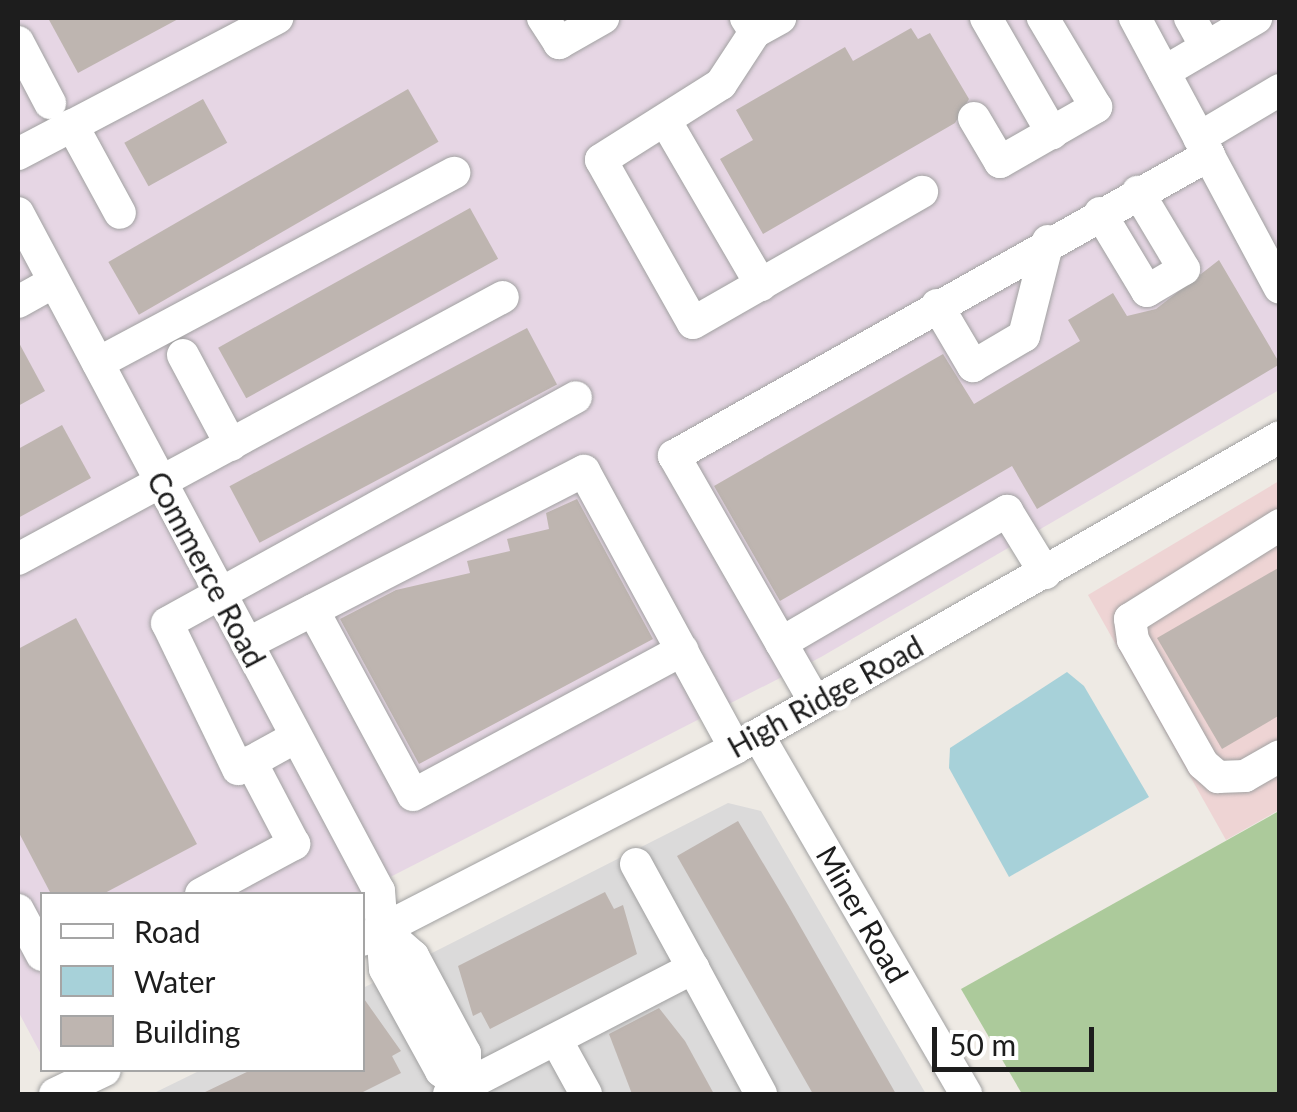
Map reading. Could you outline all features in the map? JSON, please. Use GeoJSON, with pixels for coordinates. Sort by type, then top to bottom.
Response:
{"type":"FeatureCollection","features":[{"type":"Feature","properties":{"kind":"street"},"geometry":{"type":"LineString","coordinates":[[18,154],[61,114],[277,18]]}},
{"type":"Feature","properties":{"kind":"street"},"geometry":{"type":"LineString","coordinates":[[543,18],[559,44],[603,18]]}},
{"type":"Feature","properties":{"kind":"street"},"geometry":{"type":"LineString","coordinates":[[986,18],[1052,133]]}},
{"type":"Feature","properties":{"kind":"street"},"geometry":{"type":"LineString","coordinates":[[974,118],[1000,162],[1096,108],[1043,18]]}},
{"type":"Feature","properties":{"kind":"street"},"geometry":{"type":"LineString","coordinates":[[1135,18],[1280,288]]}},
{"type":"Feature","properties":{"kind":"street"},"geometry":{"type":"LineString","coordinates":[[1190,18],[1206,47]]}},
{"type":"Feature","properties":{"kind":"street"},"geometry":{"type":"LineString","coordinates":[[1164,72],[1256,18]]}},
{"type":"Feature","properties":{"kind":"street"},"geometry":{"type":"LineString","coordinates":[[760,22],[721,84],[602,160],[693,323],[922,192]]}},
{"type":"Feature","properties":{"kind":"street"},"geometry":{"type":"LineString","coordinates":[[18,42],[120,213]]}},
{"type":"Feature","properties":{"kind":"street"},"geometry":{"type":"LineString","coordinates":[[815,702],[674,456],[1138,192],[1280,90]]}},
{"type":"Feature","properties":{"kind":"street"},"geometry":{"type":"LineString","coordinates":[[665,120],[761,284]]}},
{"type":"Feature","properties":{"kind":"street"},"geometry":{"type":"LineString","coordinates":[[98,364],[454,174]]}},
{"type":"Feature","properties":{"kind":"street"},"geometry":{"type":"LineString","coordinates":[[1100,213],[1148,291],[1184,269],[1138,192]]}},
{"type":"Feature","properties":{"kind":"street","name":"Commerce Road"},"geometry":{"type":"LineString","coordinates":[[18,213],[379,891],[373,935]]}},
{"type":"Feature","properties":{"kind":"street"},"geometry":{"type":"LineString","coordinates":[[937,304],[973,366],[1024,336],[1048,241]]}},
{"type":"Feature","properties":{"kind":"street"},"geometry":{"type":"LineString","coordinates":[[18,302],[54,282]]}},
{"type":"Feature","properties":{"kind":"street"},"geometry":{"type":"LineString","coordinates":[[18,559],[503,297]]}},
{"type":"Feature","properties":{"kind":"street"},"geometry":{"type":"LineString","coordinates":[[182,356],[231,445]]}},
{"type":"Feature","properties":{"kind":"street"},"geometry":{"type":"LineString","coordinates":[[296,737],[238,769],[167,623],[219,590],[576,398]]}},
{"type":"Feature","properties":{"kind":"street","name":"High Ridge Road"},"geometry":{"type":"LineString","coordinates":[[373,935],[746,741],[1280,437]]}},
{"type":"Feature","properties":{"kind":"street","name":"Miner Road"},"geometry":{"type":"LineString","coordinates":[[312,610],[584,471],[682,650],[746,741],[966,1094]]}},
{"type":"Feature","properties":{"kind":"street"},"geometry":{"type":"LineString","coordinates":[[781,643],[1007,511],[1045,573]]}},
{"type":"Feature","properties":{"kind":"street"},"geometry":{"type":"LineString","coordinates":[[1280,525],[1130,619],[1132,640],[1203,764],[1218,777],[1244,776],[1280,756]]}},
{"type":"Feature","properties":{"kind":"street"},"geometry":{"type":"LineString","coordinates":[[247,644],[312,610],[413,794],[682,650]]}},
{"type":"Feature","properties":{"kind":"street"},"geometry":{"type":"LineString","coordinates":[[204,892],[294,844],[251,762]]}},
{"type":"Feature","properties":{"kind":"street"},"geometry":{"type":"LineString","coordinates":[[636,864],[761,1094]]}},
{"type":"Feature","properties":{"kind":"street"},"geometry":{"type":"LineString","coordinates":[[18,910],[40,951]]}},
{"type":"Feature","properties":{"kind":"street"},"geometry":{"type":"LineString","coordinates":[[373,935],[413,956],[465,1053],[457,1091]]}},
{"type":"Feature","properties":{"kind":"street"},"geometry":{"type":"LineString","coordinates":[[457,1091],[558,1042],[693,968]]}},
{"type":"Feature","properties":{"kind":"street"},"geometry":{"type":"LineString","coordinates":[[558,1042],[586,1094]]}},
{"type":"Feature","properties":{"kind":"street"},"geometry":{"type":"LineString","coordinates":[[55,1094],[101,1072]]}},
{"type":"Feature","properties":{"kind":"shaded area"},"geometry":{"type":"Polygon","coordinates":[[[18,18],[1279,18],[1279,390],[821,657],[361,892],[40,892],[40,1052],[18,1011],[18,18]]]}},
{"type":"Feature","properties":{"kind":"shaded area"},"geometry":{"type":"Polygon","coordinates":[[[1279,481],[1279,810],[1226,840],[1088,595],[1279,481]]]}},
{"type":"Feature","properties":{"kind":"shaded area"},"geometry":{"type":"Polygon","coordinates":[[[728,803],[761,811],[926,1094],[152,1094],[197,1072],[365,1072],[365,987],[728,803]]]}},
{"type":"Feature","properties":{"kind":"green space"},"geometry":{"type":"Polygon","coordinates":[[[1279,811],[1279,1094],[1022,1094],[961,989],[1279,811]]]}},
{"type":"Feature","properties":{"kind":"water"},"geometry":{"type":"Polygon","coordinates":[[[1067,672],[1084,686],[1149,797],[1009,877],[949,768],[950,748],[1067,672]]]}},
{"type":"Feature","properties":{"kind":"building"},"geometry":{"type":"Polygon","coordinates":[[[48,18],[180,18],[78,73],[48,18]]]}},
{"type":"Feature","properties":{"kind":"building"},"geometry":{"type":"Polygon","coordinates":[[[911,28],[918,39],[930,33],[969,99],[955,123],[763,234],[720,159],[753,140],[736,110],[845,47],[853,61],[911,28]]]}},
{"type":"Feature","properties":{"kind":"building"},"geometry":{"type":"Polygon","coordinates":[[[408,89],[438,142],[139,315],[108,262],[408,89]]]}},
{"type":"Feature","properties":{"kind":"building"},"geometry":{"type":"Polygon","coordinates":[[[203,99],[227,143],[149,186],[124,143],[203,99]]]}},
{"type":"Feature","properties":{"kind":"building"},"geometry":{"type":"Polygon","coordinates":[[[470,208],[498,259],[246,398],[218,348],[470,208]]]}},
{"type":"Feature","properties":{"kind":"building"},"geometry":{"type":"Polygon","coordinates":[[[1219,260],[1280,364],[1037,509],[1012,466],[780,601],[714,486],[943,354],[974,404],[1080,341],[1068,320],[1113,293],[1127,316],[1156,309],[1219,260]]]}},
{"type":"Feature","properties":{"kind":"building"},"geometry":{"type":"Polygon","coordinates":[[[527,328],[557,385],[259,543],[229,486],[527,328]]]}},
{"type":"Feature","properties":{"kind":"building"},"geometry":{"type":"Polygon","coordinates":[[[18,341],[45,391],[18,406],[18,341]]]}},
{"type":"Feature","properties":{"kind":"building"},"geometry":{"type":"Polygon","coordinates":[[[62,425],[91,478],[18,518],[18,449],[62,425]]]}},
{"type":"Feature","properties":{"kind":"building"},"geometry":{"type":"Polygon","coordinates":[[[577,499],[653,639],[419,764],[340,619],[396,590],[470,573],[467,561],[510,551],[507,539],[549,529],[546,513],[577,499]]]}},
{"type":"Feature","properties":{"kind":"building"},"geometry":{"type":"Polygon","coordinates":[[[1280,567],[1280,715],[1222,749],[1157,638],[1280,567]]]}},
{"type":"Feature","properties":{"kind":"building"},"geometry":{"type":"Polygon","coordinates":[[[76,618],[197,844],[107,892],[50,892],[18,831],[18,649],[76,618]]]}},
{"type":"Feature","properties":{"kind":"building"},"geometry":{"type":"Polygon","coordinates":[[[738,821],[896,1094],[813,1094],[677,856],[738,821]]]}},
{"type":"Feature","properties":{"kind":"building"},"geometry":{"type":"Polygon","coordinates":[[[605,892],[614,909],[623,905],[637,954],[490,1029],[481,1012],[473,1016],[458,966],[605,892]]]}},
{"type":"Feature","properties":{"kind":"building"},"geometry":{"type":"Polygon","coordinates":[[[365,1000],[401,1051],[392,1056],[401,1073],[359,1094],[201,1094],[247,1072],[365,1072],[365,1000]]]}},
{"type":"Feature","properties":{"kind":"building"},"geometry":{"type":"Polygon","coordinates":[[[659,1008],[685,1041],[714,1094],[632,1094],[609,1034],[659,1008]]]}}]}
